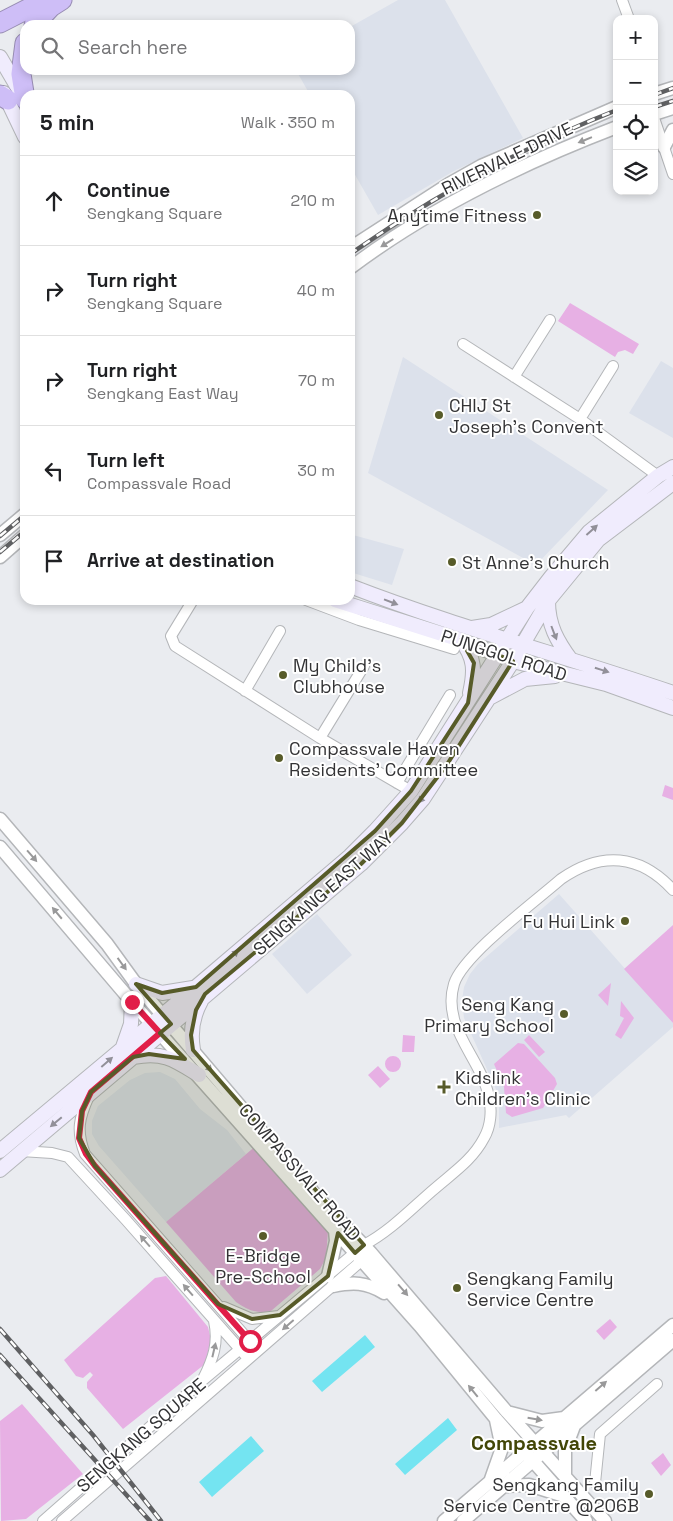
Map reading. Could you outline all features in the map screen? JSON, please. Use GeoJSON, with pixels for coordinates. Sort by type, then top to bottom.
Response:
{"type":"FeatureCollection","features":[{"type":"Feature","properties":{"kind":"highway"},"geometry":{"type":"LineString","coordinates":[[0,23],[45,0]]}},
{"type":"Feature","properties":{"kind":"highway"},"geometry":{"type":"LineString","coordinates":[[38,20],[51,6],[62,0]]}},
{"type":"Feature","properties":{"kind":"highway"},"geometry":{"type":"LineString","coordinates":[[12,96],[21,75]]}},
{"type":"Feature","properties":{"kind":"main road"},"geometry":{"type":"LineString","coordinates":[[0,57],[20,121]]}},
{"type":"Feature","properties":{"kind":"main road","name":"SENGKANG EAST WAY"},"geometry":{"type":"LineString","coordinates":[[0,1151],[128,1052],[201,990],[350,856],[412,792],[528,608],[589,532],[673,466]]}},
{"type":"Feature","properties":{"kind":"main road","name":"SENGKANG EAST WAY"},"geometry":{"type":"LineString","coordinates":[[201,990],[361,864],[402,823],[446,766],[548,601],[598,540],[673,483]]}},
{"type":"Feature","properties":{"kind":"main road","name":"PUNGGOL ROAD"},"geometry":{"type":"LineString","coordinates":[[355,588],[499,655],[567,676],[606,684],[673,708]]}},
{"type":"Feature","properties":{"kind":"main road"},"geometry":{"type":"LineString","coordinates":[[548,601],[548,617],[552,630],[557,642],[571,660]]}},
{"type":"Feature","properties":{"kind":"main road","name":"PUNGGOL ROAD"},"geometry":{"type":"LineString","coordinates":[[344,605],[361,614],[430,636],[508,641],[522,644],[673,693]]}},
{"type":"Feature","properties":{"kind":"main road"},"geometry":{"type":"LineString","coordinates":[[468,703],[474,675],[474,663],[470,651],[461,639],[528,608]]}},
{"type":"Feature","properties":{"kind":"main road"},"geometry":{"type":"LineString","coordinates":[[488,698],[525,679],[567,676]]}},
{"type":"Feature","properties":{"kind":"main road"},"geometry":{"type":"LineString","coordinates":[[136,984],[162,993],[201,990],[193,1020],[191,1035],[193,1050]]}},
{"type":"Feature","properties":{"kind":"main road"},"geometry":{"type":"LineString","coordinates":[[132,1002],[132,1024],[128,1052],[167,1056],[198,1075]]}},
{"type":"Feature","properties":{"kind":"main road","name":"SENGKANG EAST WAY"},"geometry":{"type":"LineString","coordinates":[[0,1170],[91,1092],[128,1052]]}},
{"type":"Feature","properties":{"kind":"street"},"geometry":{"type":"LineString","coordinates":[[622,0],[628,15]]}},
{"type":"Feature","properties":{"kind":"street"},"geometry":{"type":"LineString","coordinates":[[630,0],[630,15]]}},
{"type":"Feature","properties":{"kind":"street"},"geometry":{"type":"LineString","coordinates":[[658,93],[673,88]]}},
{"type":"Feature","properties":{"kind":"street"},"geometry":{"type":"LineString","coordinates":[[658,113],[673,108]]}},
{"type":"Feature","properties":{"kind":"street","name":"RIVERVALE DRIVE"},"geometry":{"type":"LineString","coordinates":[[355,245],[449,184],[481,166],[613,110]]}},
{"type":"Feature","properties":{"kind":"street","name":"RIVERVALE DRIVE"},"geometry":{"type":"LineString","coordinates":[[355,265],[438,211],[489,181],[613,129]]}},
{"type":"Feature","properties":{"kind":"street"},"geometry":{"type":"LineString","coordinates":[[658,130],[673,174]]}},
{"type":"Feature","properties":{"kind":"street"},"geometry":{"type":"LineString","coordinates":[[664,147],[673,130]]}},
{"type":"Feature","properties":{"kind":"street"},"geometry":{"type":"LineString","coordinates":[[514,377],[550,320]]}},
{"type":"Feature","properties":{"kind":"street"},"geometry":{"type":"LineString","coordinates":[[463,344],[580,419],[658,476]]}},
{"type":"Feature","properties":{"kind":"street"},"geometry":{"type":"LineString","coordinates":[[580,419],[613,366]]}},
{"type":"Feature","properties":{"kind":"street"},"geometry":{"type":"LineString","coordinates":[[0,536],[20,518]]}},
{"type":"Feature","properties":{"kind":"street"},"geometry":{"type":"LineString","coordinates":[[0,557],[20,539]]}},
{"type":"Feature","properties":{"kind":"street"},"geometry":{"type":"LineString","coordinates":[[190,605],[171,636],[171,641],[175,646],[320,738],[412,792]]}},
{"type":"Feature","properties":{"kind":"street"},"geometry":{"type":"LineString","coordinates":[[326,605],[361,614]]}},
{"type":"Feature","properties":{"kind":"street"},"geometry":{"type":"LineString","coordinates":[[244,690],[280,631]]}},
{"type":"Feature","properties":{"kind":"street"},"geometry":{"type":"LineString","coordinates":[[320,738],[364,666]]}},
{"type":"Feature","properties":{"kind":"street"},"geometry":{"type":"LineString","coordinates":[[397,783],[450,695]]}},
{"type":"Feature","properties":{"kind":"street","name":"COMPASSVALE ROAD"},"geometry":{"type":"LineString","coordinates":[[0,819],[107,944],[198,1075],[335,1230],[363,1253],[395,1299],[436,1344],[534,1451],[566,1477],[605,1521]]}},
{"type":"Feature","properties":{"kind":"street","name":"COMPASSVALE ROAD"},"geometry":{"type":"LineString","coordinates":[[0,847],[132,1002],[193,1050],[501,1415]]}},
{"type":"Feature","properties":{"kind":"street","name":"SENGKANG SQUARE"},"geometry":{"type":"LineString","coordinates":[[62,1521],[258,1351],[331,1281],[473,1156],[486,1136],[491,1115],[489,1096],[456,1026],[452,1010],[454,984],[465,963],[561,879],[574,870],[590,863],[613,860],[635,863],[655,872],[673,890]]}},
{"type":"Feature","properties":{"kind":"street"},"geometry":{"type":"LineString","coordinates":[[91,1092],[82,1111],[79,1138],[86,1154],[258,1351]]}},
{"type":"Feature","properties":{"kind":"street"},"geometry":{"type":"LineString","coordinates":[[21,1151],[52,1153],[68,1157],[248,1359]]}},
{"type":"Feature","properties":{"kind":"street"},"geometry":{"type":"LineString","coordinates":[[335,1230],[336,1241],[331,1281],[372,1285],[395,1299]]}},
{"type":"Feature","properties":{"kind":"street","name":"SENGKANG SQUARE"},"geometry":{"type":"LineString","coordinates":[[43,1521],[202,1381],[280,1316],[331,1281]]}},
{"type":"Feature","properties":{"kind":"street"},"geometry":{"type":"LineString","coordinates":[[218,1304],[252,1319],[280,1316]]}},
{"type":"Feature","properties":{"kind":"street"},"geometry":{"type":"LineString","coordinates":[[202,1381],[214,1354],[217,1338],[213,1318]]}},
{"type":"Feature","properties":{"kind":"street"},"geometry":{"type":"LineString","coordinates":[[444,1521],[490,1482],[534,1451],[673,1325]]}},
{"type":"Feature","properties":{"kind":"street"},"geometry":{"type":"LineString","coordinates":[[490,1482],[502,1448],[501,1415],[542,1421],[569,1421],[673,1340]]}},
{"type":"Feature","properties":{"kind":"street"},"geometry":{"type":"LineString","coordinates":[[595,1483],[600,1434],[657,1384]]}},
{"type":"Feature","properties":{"kind":"street"},"geometry":{"type":"LineString","coordinates":[[566,1477],[566,1446],[569,1421]]}},
{"type":"Feature","properties":{"kind":"street"},"geometry":{"type":"LineString","coordinates":[[463,1521],[503,1486],[534,1451]]}},
{"type":"Feature","properties":{"kind":"street","name":"COMPASSVALE ROAD"},"geometry":{"type":"LineString","coordinates":[[534,1451],[565,1497],[586,1521]]}},
{"type":"Feature","properties":{"kind":"street"},"geometry":{"type":"LineString","coordinates":[[503,1486],[529,1485],[565,1497]]}},
{"type":"Feature","properties":{"kind":"highlighted area"},"geometry":{"type":"Polygon","coordinates":[[[461,640],[513,661],[446,766],[402,823],[361,864],[205,994],[196,1010],[191,1035],[193,1050],[364,1245],[355,1253],[338,1233],[328,1276],[280,1315],[252,1319],[218,1304],[95,1166],[79,1138],[82,1111],[91,1092],[133,1057],[149,1054],[185,1059],[160,1033],[171,1024],[136,984],[162,993],[196,987],[375,831],[411,791],[468,703],[474,663],[461,640]]]}},
{"type":"Feature","properties":{"kind":"shaded area"},"geometry":{"type":"Polygon","coordinates":[[[398,0],[445,0],[523,138],[454,171],[378,215],[355,175],[355,90],[307,90],[299,75],[355,75],[355,24],[398,0]]]}},
{"type":"Feature","properties":{"kind":"shaded area"},"geometry":{"type":"Polygon","coordinates":[[[570,303],[639,344],[633,354],[625,350],[618,352],[615,357],[558,321],[570,303]]]}},
{"type":"Feature","properties":{"kind":"shaded area","name":"CHIJ St Joseph's Convent"},"geometry":{"type":"Polygon","coordinates":[[[403,357],[608,490],[536,565],[368,473],[403,357]]]}},
{"type":"Feature","properties":{"kind":"shaded area"},"geometry":{"type":"Polygon","coordinates":[[[661,361],[673,368],[673,438],[629,413],[661,361]]]}},
{"type":"Feature","properties":{"kind":"shaded area"},"geometry":{"type":"Polygon","coordinates":[[[355,536],[404,549],[392,585],[355,574],[355,536]]]}},
{"type":"Feature","properties":{"kind":"shaded area"},"geometry":{"type":"Polygon","coordinates":[[[665,785],[673,788],[673,800],[662,796],[665,785]]]}},
{"type":"Feature","properties":{"kind":"shaded area","name":"Seng Kang Primary School"},"geometry":{"type":"Polygon","coordinates":[[[559,894],[673,1023],[673,1027],[569,1118],[566,1115],[499,1128],[499,1096],[464,1018],[462,1000],[464,987],[470,974],[478,964],[559,894]]]}},
{"type":"Feature","properties":{"kind":"shaded area"},"geometry":{"type":"Polygon","coordinates":[[[317,914],[352,955],[307,994],[272,954],[317,914]]]}},
{"type":"Feature","properties":{"kind":"shaded area"},"geometry":{"type":"Polygon","coordinates":[[[673,925],[673,1023],[624,969],[673,925]]]}},
{"type":"Feature","properties":{"kind":"shaded area"},"geometry":{"type":"Polygon","coordinates":[[[611,983],[608,1006],[598,995],[611,983]]]}},
{"type":"Feature","properties":{"kind":"shaded area"},"geometry":{"type":"Polygon","coordinates":[[[621,1001],[634,1018],[621,1039],[615,1035],[624,1018],[620,1016],[621,1001]]]}},
{"type":"Feature","properties":{"kind":"shaded area"},"geometry":{"type":"Polygon","coordinates":[[[403,1035],[415,1036],[414,1052],[402,1052],[403,1035]]]}},
{"type":"Feature","properties":{"kind":"shaded area"},"geometry":{"type":"Polygon","coordinates":[[[529,1035],[545,1052],[539,1057],[524,1040],[529,1035]]]}},
{"type":"Feature","properties":{"kind":"shaded area"},"geometry":{"type":"Polygon","coordinates":[[[518,1043],[524,1044],[555,1078],[557,1084],[543,1108],[512,1117],[506,1113],[504,1087],[494,1064],[518,1043]]]}},
{"type":"Feature","properties":{"kind":"shaded area"},"geometry":{"type":"Polygon","coordinates":[[[393,1056],[399,1058],[401,1064],[399,1070],[393,1072],[387,1070],[385,1064],[387,1058],[393,1056]]]}},
{"type":"Feature","properties":{"kind":"shaded area"},"geometry":{"type":"Polygon","coordinates":[[[378,1066],[390,1079],[380,1088],[368,1075],[378,1066]]]}},
{"type":"Feature","properties":{"kind":"shaded area"},"geometry":{"type":"Polygon","coordinates":[[[160,1072],[175,1079],[200,1109],[227,1130],[246,1154],[166,1222],[99,1146],[92,1134],[92,1121],[98,1106],[130,1080],[145,1073],[160,1072]]]}},
{"type":"Feature","properties":{"kind":"shaded area"},"geometry":{"type":"Polygon","coordinates":[[[257,1145],[328,1231],[326,1258],[320,1269],[271,1311],[266,1312],[252,1311],[236,1302],[166,1222],[257,1145]]]}},
{"type":"Feature","properties":{"kind":"shaded area"},"geometry":{"type":"Polygon","coordinates":[[[166,1276],[208,1327],[211,1340],[205,1364],[123,1429],[87,1388],[87,1382],[93,1375],[90,1372],[83,1378],[76,1376],[64,1360],[155,1278],[166,1276]]]}},
{"type":"Feature","properties":{"kind":"shaded area"},"geometry":{"type":"Polygon","coordinates":[[[610,1319],[617,1327],[604,1340],[596,1331],[610,1319]]]}},
{"type":"Feature","properties":{"kind":"shaded area"},"geometry":{"type":"Polygon","coordinates":[[[22,1404],[83,1474],[26,1519],[1,1521],[0,1421],[22,1404]]]}},
{"type":"Feature","properties":{"kind":"shaded area"},"geometry":{"type":"Polygon","coordinates":[[[663,1453],[671,1465],[661,1476],[651,1463],[663,1453]]]}},
{"type":"Feature","properties":{"kind":"water"},"geometry":{"type":"Polygon","coordinates":[[[365,1335],[375,1347],[322,1392],[312,1381],[365,1335]]]}},
{"type":"Feature","properties":{"kind":"water"},"geometry":{"type":"Polygon","coordinates":[[[448,1418],[457,1430],[405,1475],[395,1464],[448,1418]]]}},
{"type":"Feature","properties":{"kind":"water"},"geometry":{"type":"Polygon","coordinates":[[[251,1436],[264,1451],[212,1497],[199,1482],[251,1436]]]}},
{"type":"Feature","properties":{"kind":"railway"},"geometry":{"type":"LineString","coordinates":[[658,94],[673,88]]}},
{"type":"Feature","properties":{"kind":"railway"},"geometry":{"type":"LineString","coordinates":[[658,106],[673,101]]}},
{"type":"Feature","properties":{"kind":"railway"},"geometry":{"type":"LineString","coordinates":[[355,251],[414,212],[479,174],[547,140],[613,112]]}},
{"type":"Feature","properties":{"kind":"railway"},"geometry":{"type":"LineString","coordinates":[[0,536],[20,519]]}},
{"type":"Feature","properties":{"kind":"railway"},"geometry":{"type":"LineString","coordinates":[[0,552],[20,535]]}},
{"type":"Feature","properties":{"kind":"railway"},"geometry":{"type":"LineString","coordinates":[[0,1329],[93,1435],[161,1521]]}},
{"type":"Feature","properties":{"kind":"railway"},"geometry":{"type":"LineString","coordinates":[[0,1355],[150,1521]]}},
{"type":"Feature","properties":{"kind":"place","name":"Anytime Fitness"},"geometry":{"type":"Point","coordinates":[537,215]}},
{"type":"Feature","properties":{"kind":"place","name":"CHIJ St Joseph's Convent"},"geometry":{"type":"Point","coordinates":[439,415]}},
{"type":"Feature","properties":{"kind":"place","name":"St Anne's Church"},"geometry":{"type":"Point","coordinates":[452,562]}},
{"type":"Feature","properties":{"kind":"place","name":"My Child's Clubhouse"},"geometry":{"type":"Point","coordinates":[283,675]}},
{"type":"Feature","properties":{"kind":"place","name":"Compassvale Haven Residents' Committee"},"geometry":{"type":"Point","coordinates":[279,758]}},
{"type":"Feature","properties":{"kind":"place","name":"Fu Hui Link"},"geometry":{"type":"Point","coordinates":[625,921]}},
{"type":"Feature","properties":{"kind":"place","name":"Seng Kang Primary School"},"geometry":{"type":"Point","coordinates":[564,1014]}},
{"type":"Feature","properties":{"kind":"place","name":"Kidslink Children's Clinic"},"geometry":{"type":"Point","coordinates":[444,1087]}},
{"type":"Feature","properties":{"kind":"place","name":"E-Bridge Pre-School"},"geometry":{"type":"Point","coordinates":[263,1236]}},
{"type":"Feature","properties":{"kind":"place","name":"Sengkang Family Service Centre"},"geometry":{"type":"Point","coordinates":[457,1288]}},
{"type":"Feature","properties":{"kind":"place","name":"Sengkang Family Service Centre @206B"},"geometry":{"type":"Point","coordinates":[649,1494]}},
{"type":"Feature","properties":{"kind":"district","name":"Compassvale"},"geometry":{"type":"Point","coordinates":[534,1443]}},
{"type":"Feature","properties":{"kind":"route"},"geometry":{"type":"LineString","coordinates":[[132,1002],[160,1033],[91,1092],[82,1111],[79,1138],[86,1154],[95,1166],[250,1341]]}}]}
